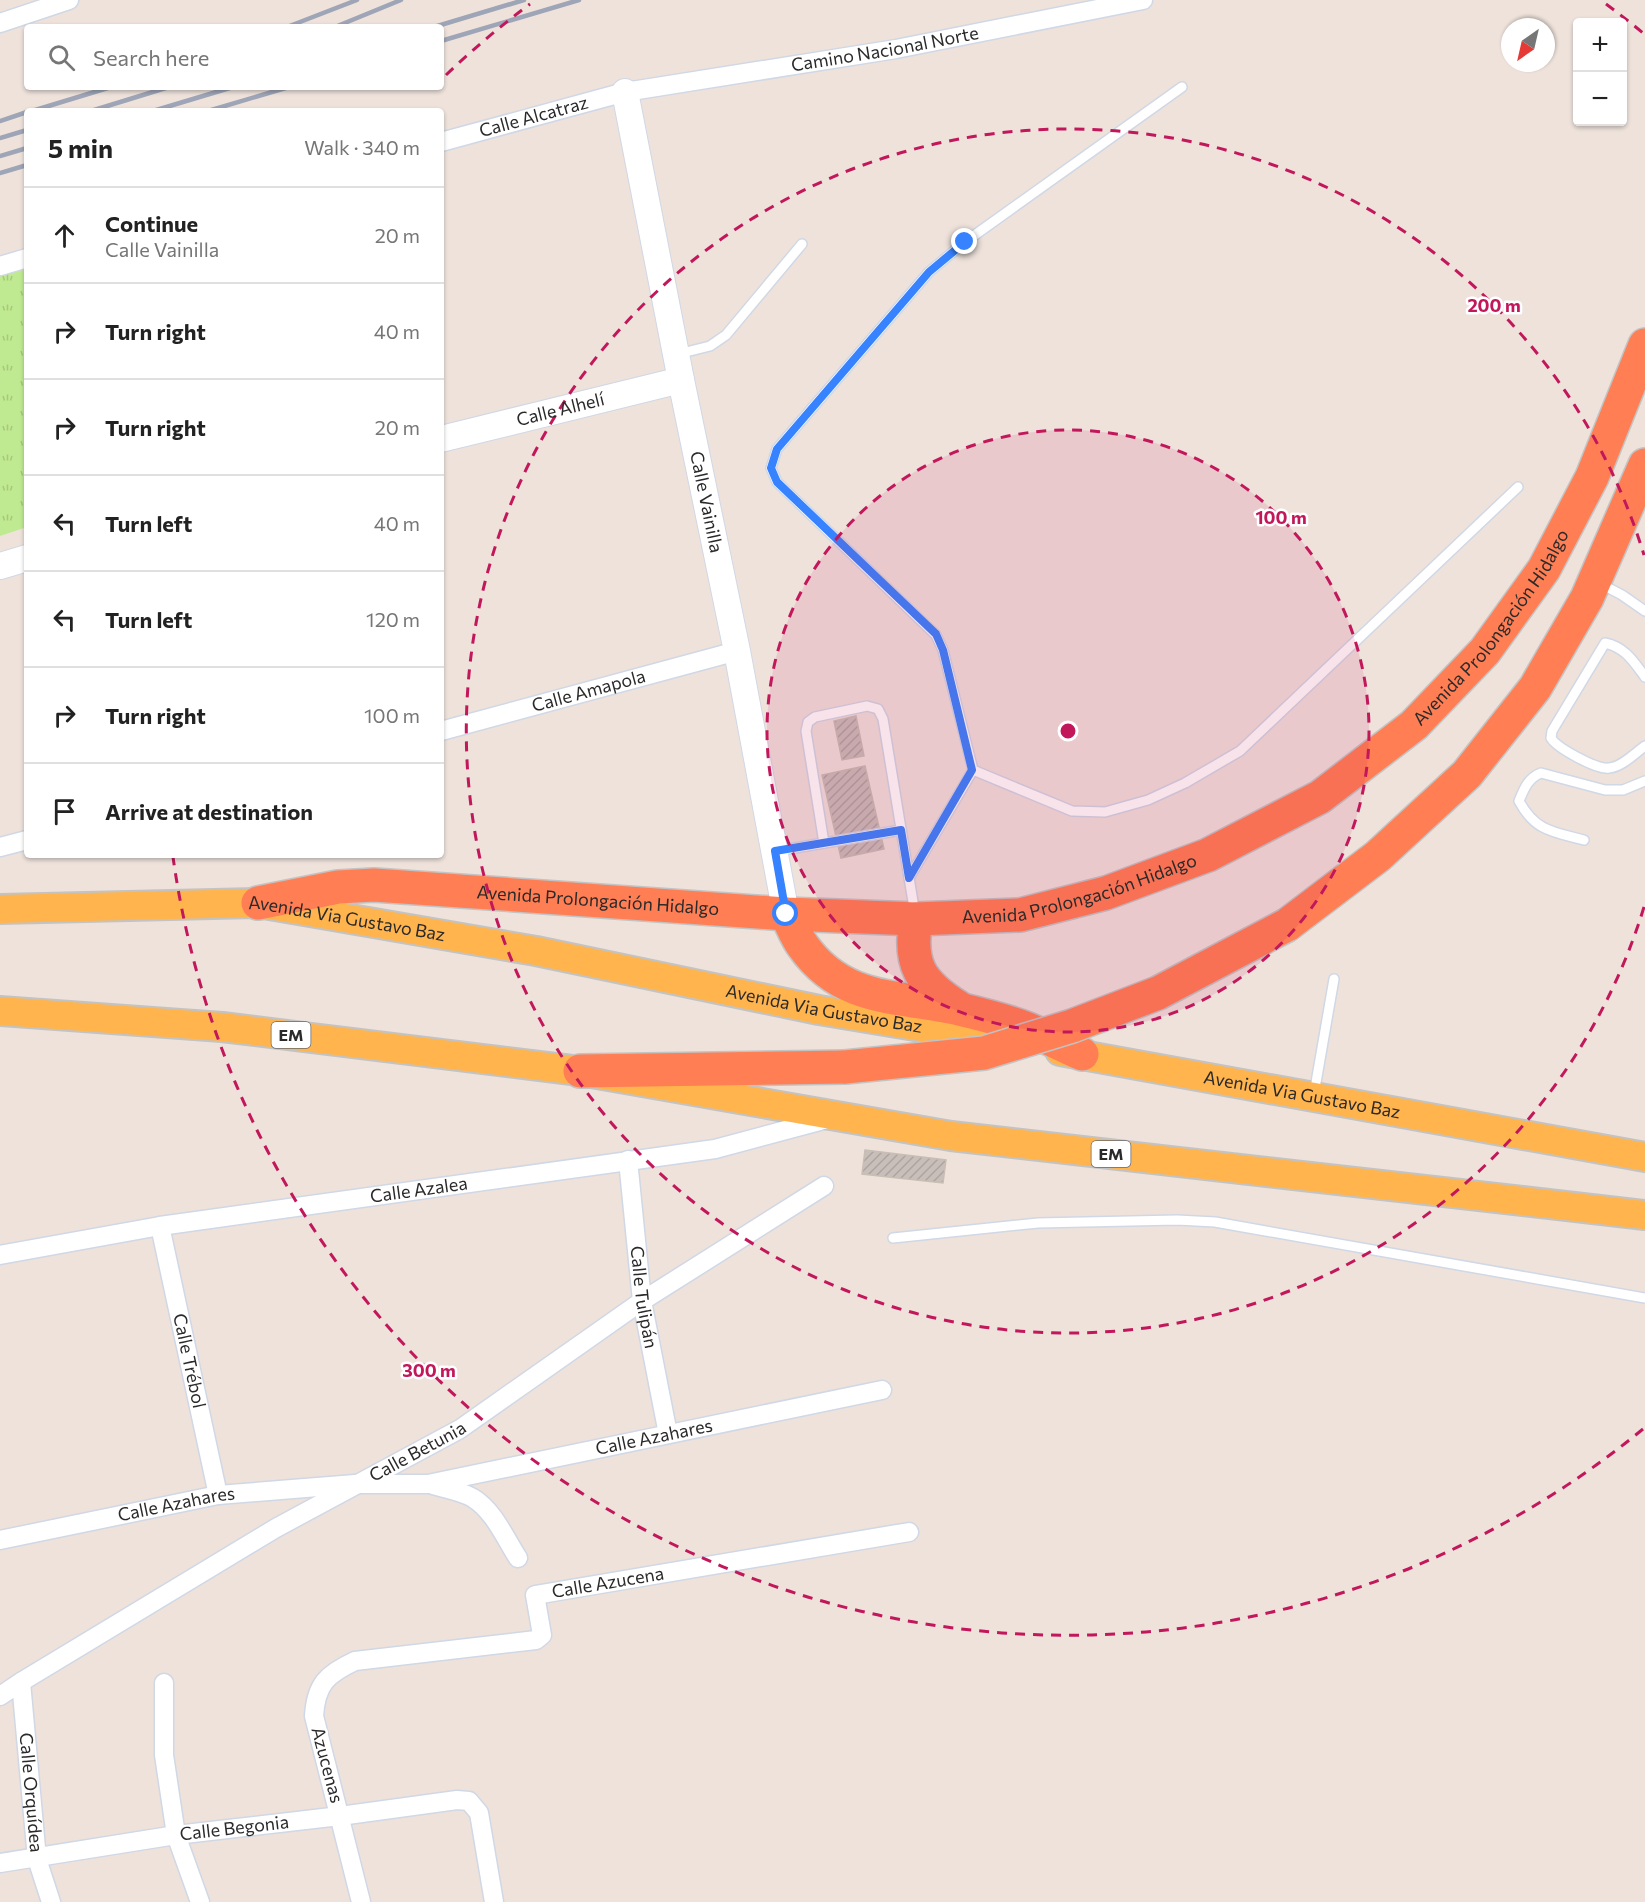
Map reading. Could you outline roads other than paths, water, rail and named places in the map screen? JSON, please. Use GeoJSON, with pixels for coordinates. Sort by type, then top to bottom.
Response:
{"type":"FeatureCollection","features":[{"type":"Feature","properties":{"kind":"highway","name":"Avenida Prolongación Hidalgo"},"geometry":{"type":"LineString","coordinates":[[258,903],[338,887],[374,885],[786,914],[916,919],[1020,915],[1106,893],[1208,855],[1320,797],[1414,725],[1485,651],[1544,569],[1592,477],[1645,345]]}},
{"type":"Feature","properties":{"kind":"highway"},"geometry":{"type":"LineString","coordinates":[[580,1071],[845,1067],[984,1053],[1072,1026],[1158,993],[1287,925],[1378,856],[1467,774],[1535,688],[1587,598],[1645,465]]}},
{"type":"Feature","properties":{"kind":"highway"},"geometry":{"type":"LineString","coordinates":[[786,914],[802,945],[816,963],[851,987],[871,994],[962,1010],[1026,1028],[1082,1054]]}},
{"type":"Feature","properties":{"kind":"highway"},"geometry":{"type":"LineString","coordinates":[[916,919],[912,939],[914,958],[921,973],[929,986],[962,1010]]}},
{"type":"Feature","properties":{"kind":"main road","name":"Avenida Via Gustavo Baz"},"geometry":{"type":"LineString","coordinates":[[0,909],[258,903],[536,951],[819,1010],[1082,1054],[1645,1157]]}},
{"type":"Feature","properties":{"kind":"main road","name":"EM"},"geometry":{"type":"LineString","coordinates":[[0,1011],[222,1027],[580,1071],[951,1136],[1645,1215]]}},
{"type":"Feature","properties":{"kind":"street"},"geometry":{"type":"LineString","coordinates":[[0,23],[69,0]]}},
{"type":"Feature","properties":{"kind":"street","name":"Camino Nacional Norte"},"geometry":{"type":"LineString","coordinates":[[625,92],[896,48],[1143,0]]}},
{"type":"Feature","properties":{"kind":"street","name":"Calle Alcatraz"},"geometry":{"type":"LineString","coordinates":[[444,141],[625,92]]}},
{"type":"Feature","properties":{"kind":"street","name":"Calle Vainilla"},"geometry":{"type":"LineString","coordinates":[[625,92],[737,651],[786,914]]}},
{"type":"Feature","properties":{"kind":"street"},"geometry":{"type":"LineString","coordinates":[[0,266],[24,259]]}},
{"type":"Feature","properties":{"kind":"street","name":"Calle Alhelí"},"geometry":{"type":"LineString","coordinates":[[444,438],[681,380]]}},
{"type":"Feature","properties":{"kind":"street"},"geometry":{"type":"LineString","coordinates":[[0,566],[24,559]]}},
{"type":"Feature","properties":{"kind":"street","name":"Calle Amapola"},"geometry":{"type":"LineString","coordinates":[[444,730],[737,651]]}},
{"type":"Feature","properties":{"kind":"street"},"geometry":{"type":"LineString","coordinates":[[0,847],[24,841]]}},
{"type":"Feature","properties":{"kind":"street","name":"Calle Azalea"},"geometry":{"type":"LineString","coordinates":[[0,1255],[160,1226],[715,1149],[838,1116]]}},
{"type":"Feature","properties":{"kind":"street","name":"Calle Tulipán"},"geometry":{"type":"LineString","coordinates":[[628,1160],[642,1301],[668,1434]]}},
{"type":"Feature","properties":{"kind":"street","name":"Calle Betunia"},"geometry":{"type":"LineString","coordinates":[[0,1696],[276,1528],[460,1429],[642,1301],[824,1186]]}},
{"type":"Feature","properties":{"kind":"street","name":"Calle Trébol"},"geometry":{"type":"LineString","coordinates":[[160,1226],[218,1495]]}},
{"type":"Feature","properties":{"kind":"street","name":"Calle Azahares"},"geometry":{"type":"LineString","coordinates":[[0,1540],[218,1495],[355,1484],[428,1484],[882,1390]]}},
{"type":"Feature","properties":{"kind":"street","name":"Calle Azahares"},"geometry":{"type":"LineString","coordinates":[[428,1484],[460,1493],[480,1504],[496,1522],[518,1558]]}},
{"type":"Feature","properties":{"kind":"street","name":"Calle Azucena"},"geometry":{"type":"LineString","coordinates":[[324,1680],[343,1666],[355,1661],[536,1640],[542,1635],[542,1628],[536,1595],[909,1532]]}},
{"type":"Feature","properties":{"kind":"street","name":"Azucenas"},"geometry":{"type":"LineString","coordinates":[[324,1680],[315,1699],[314,1716],[361,1902]]}},
{"type":"Feature","properties":{"kind":"street","name":"Calle Orquídea"},"geometry":{"type":"LineString","coordinates":[[21,1682],[37,1859],[51,1902]]}},
{"type":"Feature","properties":{"kind":"street"},"geometry":{"type":"LineString","coordinates":[[164,1683],[164,1755],[176,1835],[200,1902]]}},
{"type":"Feature","properties":{"kind":"street","name":"Calle Begonia"},"geometry":{"type":"LineString","coordinates":[[0,1863],[37,1859],[176,1835],[457,1800],[469,1801],[479,1814],[494,1902]]}},
{"type":"Feature","properties":{"kind":"lane"},"geometry":{"type":"LineString","coordinates":[[909,878],[972,770],[943,650],[936,634],[777,482],[771,468],[777,449],[929,272],[965,242],[1182,87]]}},
{"type":"Feature","properties":{"kind":"lane"},"geometry":{"type":"LineString","coordinates":[[676,354],[710,346],[726,335],[802,244]]}},
{"type":"Feature","properties":{"kind":"lane"},"geometry":{"type":"LineString","coordinates":[[972,770],[1072,811],[1105,812],[1148,800],[1185,783],[1240,751],[1518,487]]}},
{"type":"Feature","properties":{"kind":"lane"},"geometry":{"type":"LineString","coordinates":[[1595,580],[1645,611]]}},
{"type":"Feature","properties":{"kind":"lane"},"geometry":{"type":"LineString","coordinates":[[1645,677],[1630,655],[1605,643],[1552,731],[1551,738],[1555,744],[1575,755],[1608,769],[1645,746]]}},
{"type":"Feature","properties":{"kind":"lane"},"geometry":{"type":"LineString","coordinates":[[824,843],[806,731],[808,722],[815,717],[867,706],[878,709],[883,719],[916,919]]}},
{"type":"Feature","properties":{"kind":"lane"},"geometry":{"type":"LineString","coordinates":[[1584,840],[1546,830],[1526,816],[1519,801],[1533,776],[1541,773],[1605,790],[1623,790],[1645,781]]}},
{"type":"Feature","properties":{"kind":"lane"},"geometry":{"type":"LineString","coordinates":[[775,851],[901,830]]}},
{"type":"Feature","properties":{"kind":"lane"},"geometry":{"type":"LineString","coordinates":[[1313,1097],[1334,979]]}},
{"type":"Feature","properties":{"kind":"lane"},"geometry":{"type":"LineString","coordinates":[[893,1238],[1038,1223],[1177,1220],[1215,1222],[1645,1298]]}},
{"type":"Feature","properties":{"kind":"railway"},"geometry":{"type":"LineString","coordinates":[[295,24],[357,0]]}},
{"type":"Feature","properties":{"kind":"railway"},"geometry":{"type":"LineString","coordinates":[[342,24],[401,0]]}},
{"type":"Feature","properties":{"kind":"railway"},"geometry":{"type":"LineString","coordinates":[[444,24],[524,0]]}},
{"type":"Feature","properties":{"kind":"railway"},"geometry":{"type":"LineString","coordinates":[[444,40],[579,0]]}},
{"type":"Feature","properties":{"kind":"railway"},"geometry":{"type":"LineString","coordinates":[[42,108],[101,90]]}},
{"type":"Feature","properties":{"kind":"railway"},"geometry":{"type":"LineString","coordinates":[[101,108],[159,90]]}},
{"type":"Feature","properties":{"kind":"railway"},"geometry":{"type":"LineString","coordinates":[[163,108],[223,90]]}},
{"type":"Feature","properties":{"kind":"railway"},"geometry":{"type":"LineString","coordinates":[[218,108],[279,90]]}},
{"type":"Feature","properties":{"kind":"railway"},"geometry":{"type":"LineString","coordinates":[[0,121],[24,113]]}},
{"type":"Feature","properties":{"kind":"railway"},"geometry":{"type":"LineString","coordinates":[[0,138],[24,131]]}},
{"type":"Feature","properties":{"kind":"railway"},"geometry":{"type":"LineString","coordinates":[[0,156],[24,149]]}},
{"type":"Feature","properties":{"kind":"railway"},"geometry":{"type":"LineString","coordinates":[[0,173],[24,166]]}}]}
